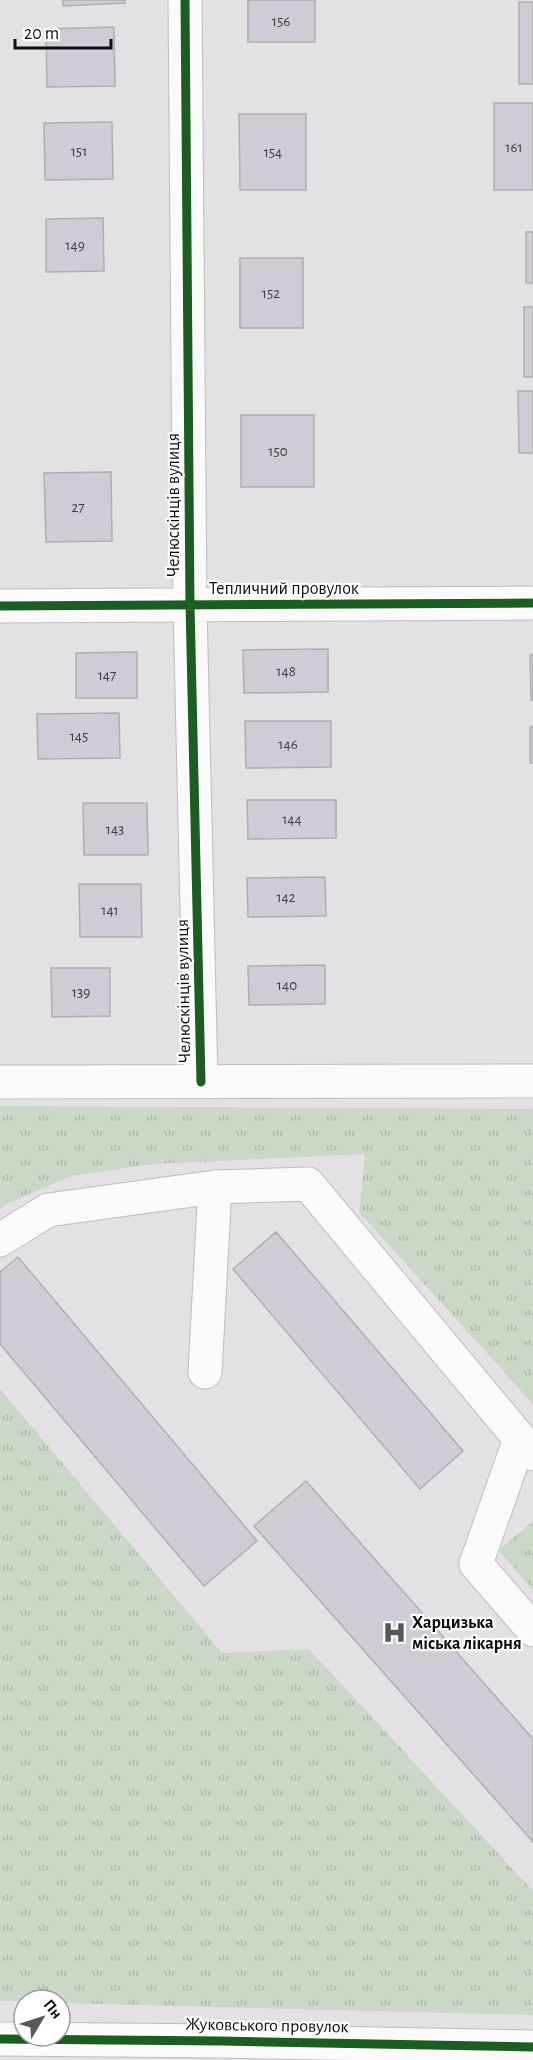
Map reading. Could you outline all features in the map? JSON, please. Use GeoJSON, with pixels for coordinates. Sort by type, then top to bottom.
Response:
{"type":"FeatureCollection","features":[{"type":"Feature","properties":{"kind":"street","name":"Челюскінців вулиця"},"geometry":{"type":"LineString","coordinates":[[185,0],[190,605],[201,1082]]}},
{"type":"Feature","properties":{"kind":"street","name":"Тепличний провулок"},"geometry":{"type":"LineString","coordinates":[[0,606],[533,603]]}},
{"type":"Feature","properties":{"kind":"street"},"geometry":{"type":"LineString","coordinates":[[0,1082],[533,1081]]}},
{"type":"Feature","properties":{"kind":"street"},"geometry":{"type":"LineString","coordinates":[[0,1240],[48,1210],[215,1187],[308,1184],[526,1447],[476,1564],[533,1630]]}},
{"type":"Feature","properties":{"kind":"street"},"geometry":{"type":"LineString","coordinates":[[204,1372],[215,1187]]}},
{"type":"Feature","properties":{"kind":"street","name":"Жуковського провулок"},"geometry":{"type":"LineString","coordinates":[[0,2039],[221,2050],[533,2047]]}},
{"type":"Feature","properties":{"kind":"green space"},"geometry":{"type":"Polygon","coordinates":[[[0,1106],[533,1109],[533,1404],[359,1212],[365,1154],[153,1164],[71,1176],[8,1203],[0,1209],[0,1106]]]}},
{"type":"Feature","properties":{"kind":"green space"},"geometry":{"type":"Polygon","coordinates":[[[0,1389],[222,1653],[309,1649],[533,1891],[533,2015],[72,2003],[72,1988],[12,1988],[12,2001],[0,2001],[0,1389]]]}},
{"type":"Feature","properties":{"kind":"green space"},"geometry":{"type":"Polygon","coordinates":[[[533,1521],[533,1590],[499,1550],[533,1521]]]}},
{"type":"Feature","properties":{"kind":"building"},"geometry":{"type":"Polygon","coordinates":[[[63,0],[125,0],[125,3],[63,6],[63,0]]]}},
{"type":"Feature","properties":{"kind":"building"},"geometry":{"type":"Polygon","coordinates":[[[248,0],[315,0],[315,42],[248,42],[248,0]]]}},
{"type":"Feature","properties":{"kind":"building"},"geometry":{"type":"Polygon","coordinates":[[[519,2],[533,2],[533,84],[519,84],[519,2]]]}},
{"type":"Feature","properties":{"kind":"building"},"geometry":{"type":"Polygon","coordinates":[[[114,27],[115,86],[47,87],[46,29],[114,27]]]}},
{"type":"Feature","properties":{"kind":"building"},"geometry":{"type":"Polygon","coordinates":[[[494,103],[533,103],[533,190],[494,190],[494,103]]]}},
{"type":"Feature","properties":{"kind":"building"},"geometry":{"type":"Polygon","coordinates":[[[239,114],[306,114],[306,190],[240,190],[239,114]]]}},
{"type":"Feature","properties":{"kind":"building"},"geometry":{"type":"Polygon","coordinates":[[[112,122],[113,179],[45,180],[44,123],[112,122]]]}},
{"type":"Feature","properties":{"kind":"building"},"geometry":{"type":"Polygon","coordinates":[[[103,218],[104,271],[46,272],[46,219],[103,218]]]}},
{"type":"Feature","properties":{"kind":"building"},"geometry":{"type":"Polygon","coordinates":[[[526,232],[533,232],[533,283],[526,283],[526,232]]]}},
{"type":"Feature","properties":{"kind":"building"},"geometry":{"type":"Polygon","coordinates":[[[240,258],[303,258],[303,328],[240,328],[240,258]]]}},
{"type":"Feature","properties":{"kind":"building"},"geometry":{"type":"Polygon","coordinates":[[[524,307],[533,307],[533,377],[524,377],[524,307]]]}},
{"type":"Feature","properties":{"kind":"building"},"geometry":{"type":"Polygon","coordinates":[[[518,391],[533,391],[533,453],[519,453],[518,391]]]}},
{"type":"Feature","properties":{"kind":"building"},"geometry":{"type":"Polygon","coordinates":[[[241,415],[314,415],[314,487],[241,487],[241,415]]]}},
{"type":"Feature","properties":{"kind":"building"},"geometry":{"type":"Polygon","coordinates":[[[111,472],[112,541],[46,542],[44,473],[111,472]]]}},
{"type":"Feature","properties":{"kind":"building"},"geometry":{"type":"Polygon","coordinates":[[[328,649],[328,692],[244,693],[243,650],[328,649]]]}},
{"type":"Feature","properties":{"kind":"building"},"geometry":{"type":"Polygon","coordinates":[[[137,652],[137,698],[76,698],[76,653],[137,652]]]}},
{"type":"Feature","properties":{"kind":"building"},"geometry":{"type":"Polygon","coordinates":[[[530,655],[533,655],[533,700],[531,700],[530,655]]]}},
{"type":"Feature","properties":{"kind":"building"},"geometry":{"type":"Polygon","coordinates":[[[119,713],[120,758],[38,759],[37,714],[119,713]]]}},
{"type":"Feature","properties":{"kind":"building"},"geometry":{"type":"Polygon","coordinates":[[[245,721],[331,721],[331,767],[246,768],[245,721]]]}},
{"type":"Feature","properties":{"kind":"building"},"geometry":{"type":"Polygon","coordinates":[[[530,727],[533,727],[533,763],[530,763],[530,727]]]}},
{"type":"Feature","properties":{"kind":"building"},"geometry":{"type":"Polygon","coordinates":[[[247,800],[336,800],[336,838],[248,839],[247,800]]]}},
{"type":"Feature","properties":{"kind":"building"},"geometry":{"type":"Polygon","coordinates":[[[83,803],[147,803],[148,855],[84,855],[83,803]]]}},
{"type":"Feature","properties":{"kind":"building"},"geometry":{"type":"Polygon","coordinates":[[[325,877],[326,916],[248,917],[247,878],[325,877]]]}},
{"type":"Feature","properties":{"kind":"building"},"geometry":{"type":"Polygon","coordinates":[[[79,884],[141,884],[142,937],[80,937],[79,884]]]}},
{"type":"Feature","properties":{"kind":"building"},"geometry":{"type":"Polygon","coordinates":[[[325,965],[325,1004],[249,1005],[248,966],[325,965]]]}},
{"type":"Feature","properties":{"kind":"building"},"geometry":{"type":"Polygon","coordinates":[[[51,968],[110,968],[110,1016],[52,1017],[51,968]]]}},
{"type":"Feature","properties":{"kind":"building"},"geometry":{"type":"Polygon","coordinates":[[[276,1232],[463,1451],[420,1489],[233,1269],[276,1232]]]}},
{"type":"Feature","properties":{"kind":"building"},"geometry":{"type":"Polygon","coordinates":[[[18,1257],[257,1541],[204,1586],[0,1344],[0,1272],[18,1257]]]}},
{"type":"Feature","properties":{"kind":"building","name":"Харцизька міська лікарня"},"geometry":{"type":"Polygon","coordinates":[[[306,1481],[533,1739],[533,1842],[254,1526],[306,1481]]]}},
{"type":"Feature","properties":{"kind":"cycle path"},"geometry":{"type":"LineString","coordinates":[[185,0],[190,605],[201,1082]]}},
{"type":"Feature","properties":{"kind":"cycle path"},"geometry":{"type":"LineString","coordinates":[[0,606],[533,603]]}},
{"type":"Feature","properties":{"kind":"cycle path"},"geometry":{"type":"LineString","coordinates":[[0,2039],[533,2047]]}},
{"type":"Feature","properties":{"kind":"place","name":"Харцизька міська лікарня"},"geometry":{"type":"Point","coordinates":[394,1632]}}]}
